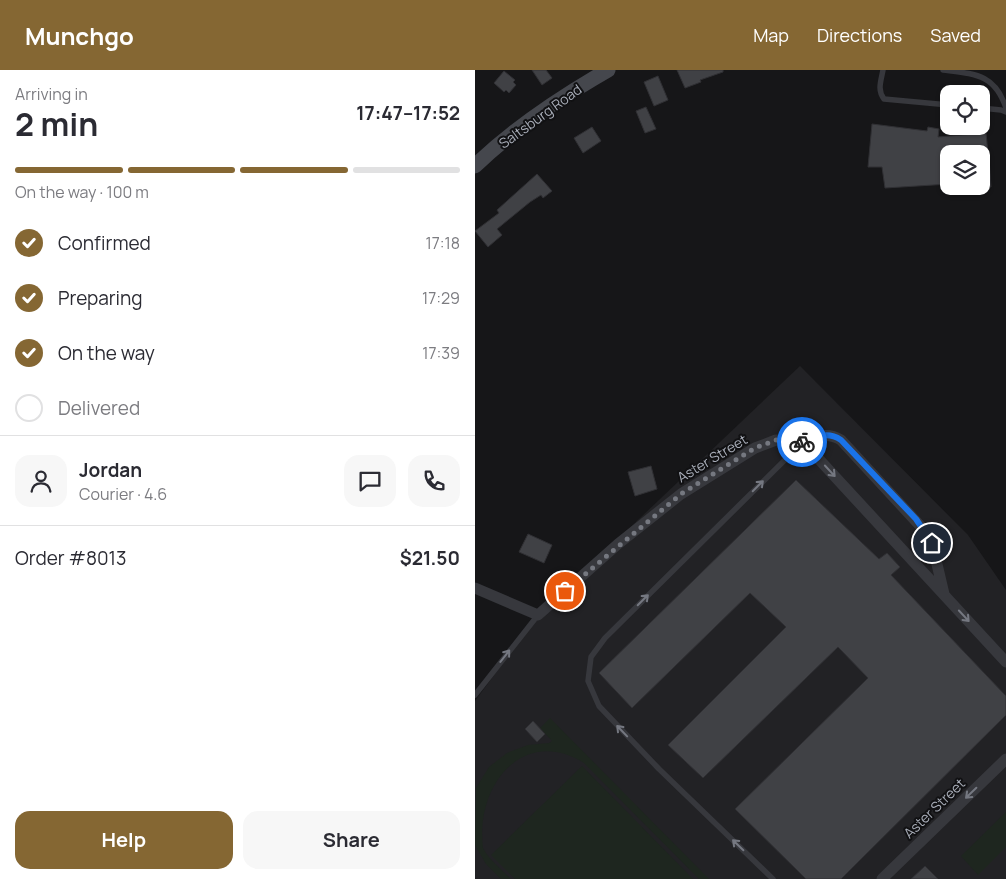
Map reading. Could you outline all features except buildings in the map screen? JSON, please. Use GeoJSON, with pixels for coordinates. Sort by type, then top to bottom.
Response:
{"type":"FeatureCollection","features":[{"type":"Feature","properties":{"kind":"main road","name":"Saltsburg Road"},"geometry":{"type":"LineString","coordinates":[[475,166],[533,119],[571,92],[607,70]]}},
{"type":"Feature","properties":{"kind":"street"},"geometry":{"type":"LineString","coordinates":[[944,595],[932,543],[916,519],[841,440],[834,435],[825,435],[803,442],[944,595],[1006,662]]}},
{"type":"Feature","properties":{"kind":"street","name":"Aster Street"},"geometry":{"type":"LineString","coordinates":[[538,615],[618,544],[681,494],[755,448],[776,440],[803,442]]}},
{"type":"Feature","properties":{"kind":"street"},"geometry":{"type":"LineString","coordinates":[[475,588],[538,615]]}},
{"type":"Feature","properties":{"kind":"street","name":"Aster Street"},"geometry":{"type":"LineString","coordinates":[[882,879],[1006,759]]}},
{"type":"Feature","properties":{"kind":"lane"},"geometry":{"type":"LineString","coordinates":[[883,70],[879,86],[880,94],[884,100],[940,104]]}},
{"type":"Feature","properties":{"kind":"lane"},"geometry":{"type":"LineString","coordinates":[[943,70],[977,74],[992,82],[1003,98],[1006,108]]}},
{"type":"Feature","properties":{"kind":"lane"},"geometry":{"type":"LineString","coordinates":[[990,109],[1006,112]]}},
{"type":"Feature","properties":{"kind":"lane"},"geometry":{"type":"LineString","coordinates":[[773,879],[659,769],[599,706],[588,681],[591,657],[605,638],[803,442]]}},
{"type":"Feature","properties":{"kind":"lane"},"geometry":{"type":"LineString","coordinates":[[475,695],[538,615]]}},
{"type":"Feature","properties":{"kind":"shaded area"},"geometry":{"type":"Polygon","coordinates":[[[800,366],[968,535],[1006,590],[1006,879],[475,879],[475,701],[538,615],[800,366]]]}},
{"type":"Feature","properties":{"kind":"shaded area"},"geometry":{"type":"Polygon","coordinates":[[[550,718],[709,879],[699,879],[584,763],[562,753],[542,752],[524,756],[508,767],[496,783],[487,802],[483,824],[483,848],[511,879],[501,879],[486,864],[475,845],[476,788],[489,767],[507,753],[528,745],[552,741],[540,728],[550,718]]]}},
{"type":"Feature","properties":{"kind":"shaded area"},"geometry":{"type":"Polygon","coordinates":[[[582,766],[693,879],[515,879],[491,855],[582,766]]]}},
{"type":"Feature","properties":{"kind":"shaded area"},"geometry":{"type":"Polygon","coordinates":[[[1006,812],[1006,847],[978,875],[961,856],[1006,812]]]}},
{"type":"Feature","properties":{"kind":"way so far"},"geometry":{"type":"LineString","coordinates":[[565,591],[618,544],[681,494],[755,448],[776,440],[802,442]]}},
{"type":"Feature","properties":{"kind":"route"},"geometry":{"type":"LineString","coordinates":[[802,442],[825,435],[834,435],[841,440],[916,519],[932,543]]}}]}
